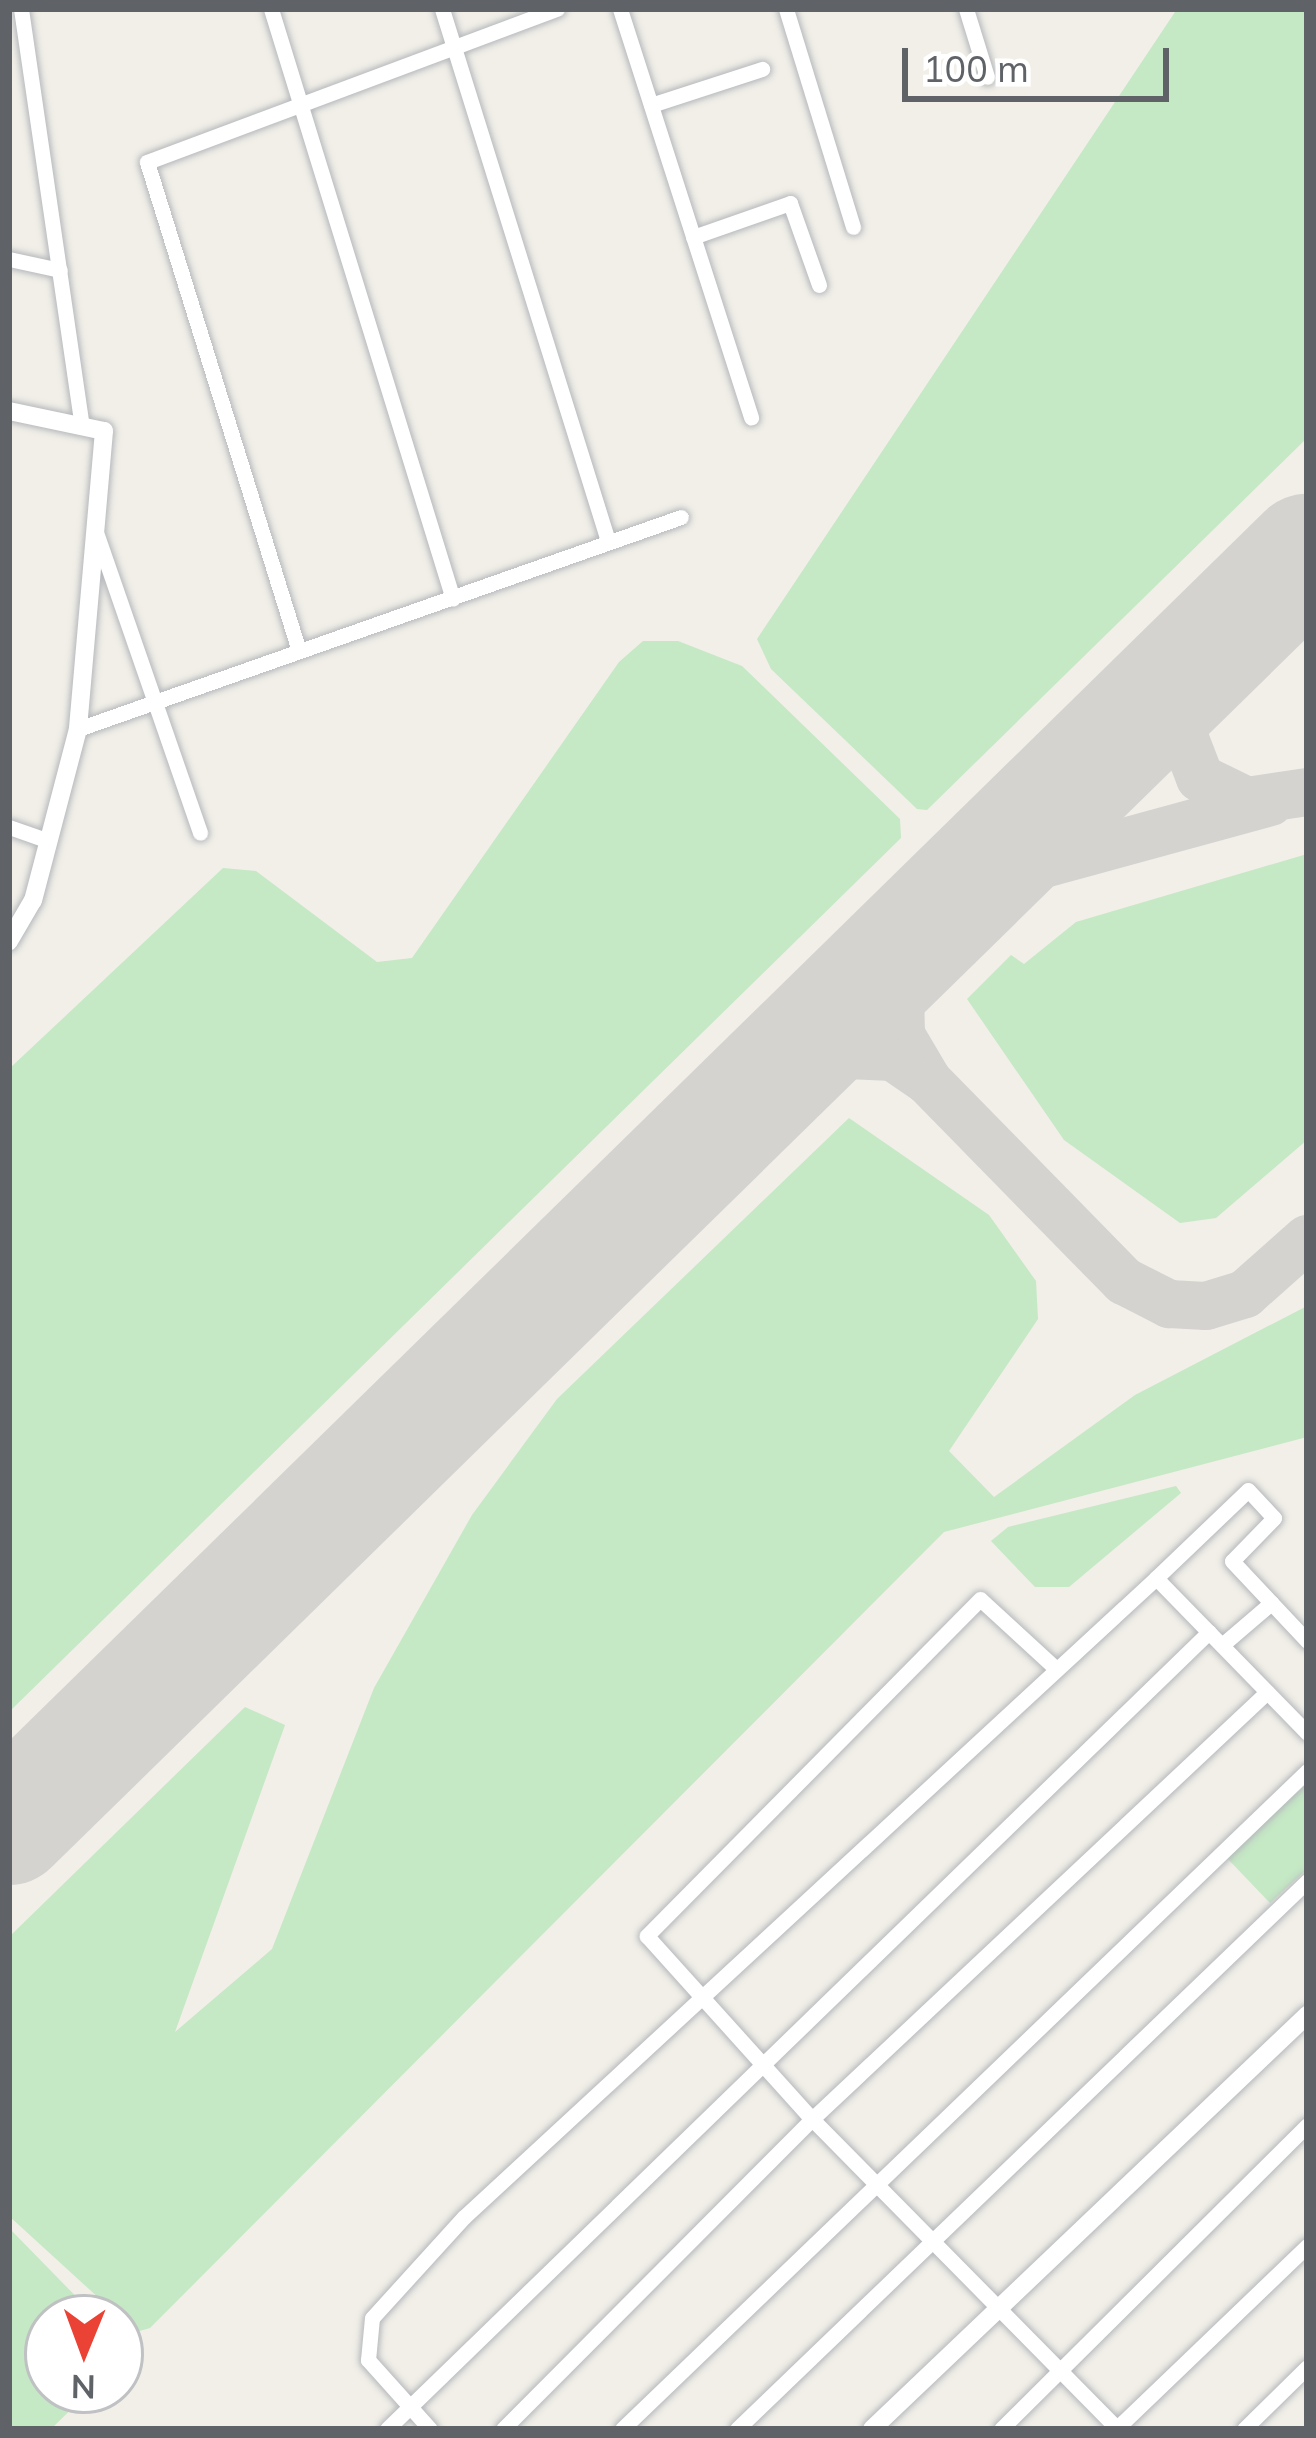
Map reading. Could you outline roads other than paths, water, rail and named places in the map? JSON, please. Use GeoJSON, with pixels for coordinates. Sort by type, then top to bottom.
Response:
{"type":"FeatureCollection","features":[{"type":"Feature","properties":{"kind":"street"},"geometry":{"type":"LineString","coordinates":[[271,9],[453,599]]}},
{"type":"Feature","properties":{"kind":"street"},"geometry":{"type":"LineString","coordinates":[[442,9],[608,541]]}},
{"type":"Feature","properties":{"kind":"street"},"geometry":{"type":"LineString","coordinates":[[299,651],[146,166],[557,9]]}},
{"type":"Feature","properties":{"kind":"street"},"geometry":{"type":"LineString","coordinates":[[620,9],[751,417]]}},
{"type":"Feature","properties":{"kind":"street"},"geometry":{"type":"LineString","coordinates":[[786,9],[853,227]]}},
{"type":"Feature","properties":{"kind":"street"},"geometry":{"type":"LineString","coordinates":[[966,9],[987,76]]}},
{"type":"Feature","properties":{"kind":"street"},"geometry":{"type":"LineString","coordinates":[[17,12],[82,426]]}},
{"type":"Feature","properties":{"kind":"street"},"geometry":{"type":"LineString","coordinates":[[651,105],[761,69]]}},
{"type":"Feature","properties":{"kind":"street"},"geometry":{"type":"LineString","coordinates":[[693,237],[790,203],[819,285]]}},
{"type":"Feature","properties":{"kind":"street"},"geometry":{"type":"LineString","coordinates":[[9,259],[60,270]]}},
{"type":"Feature","properties":{"kind":"street"},"geometry":{"type":"LineString","coordinates":[[9,411],[104,431],[78,729],[49,841],[12,931]]}},
{"type":"Feature","properties":{"kind":"street"},"geometry":{"type":"LineString","coordinates":[[78,729],[681,517]]}},
{"type":"Feature","properties":{"kind":"street"},"geometry":{"type":"LineString","coordinates":[[95,532],[200,833]]}},
{"type":"Feature","properties":{"kind":"street"},"geometry":{"type":"LineString","coordinates":[[9,827],[49,841]]}},
{"type":"Feature","properties":{"kind":"street"},"geometry":{"type":"LineString","coordinates":[[430,2429],[368,2360],[372,2318],[464,2217],[1248,1490],[1274,1518],[1232,1561],[1307,1641]]}},
{"type":"Feature","properties":{"kind":"street"},"geometry":{"type":"LineString","coordinates":[[1156,1578],[1307,1733]]}},
{"type":"Feature","properties":{"kind":"street"},"geometry":{"type":"LineString","coordinates":[[1054,1666],[980,1599],[657,1919],[647,1936],[653,1951],[872,2182],[1117,2429],[1307,2246]]}},
{"type":"Feature","properties":{"kind":"street"},"geometry":{"type":"LineString","coordinates":[[1222,1646],[1271,1603]]}},
{"type":"Feature","properties":{"kind":"street"},"geometry":{"type":"LineString","coordinates":[[386,2429],[1209,1632]]}},
{"type":"Feature","properties":{"kind":"street"},"geometry":{"type":"LineString","coordinates":[[503,2429],[812,2119],[1267,1692]]}},
{"type":"Feature","properties":{"kind":"street"},"geometry":{"type":"LineString","coordinates":[[622,2429],[872,2182],[1307,1771]]}},
{"type":"Feature","properties":{"kind":"street"},"geometry":{"type":"LineString","coordinates":[[737,2429],[1307,1881]]}},
{"type":"Feature","properties":{"kind":"street"},"geometry":{"type":"LineString","coordinates":[[872,2429],[1307,2015]]}},
{"type":"Feature","properties":{"kind":"street"},"geometry":{"type":"LineString","coordinates":[[1001,2429],[1307,2125]]}},
{"type":"Feature","properties":{"kind":"street"},"geometry":{"type":"LineString","coordinates":[[1244,2429],[1307,2368]]}}]}
